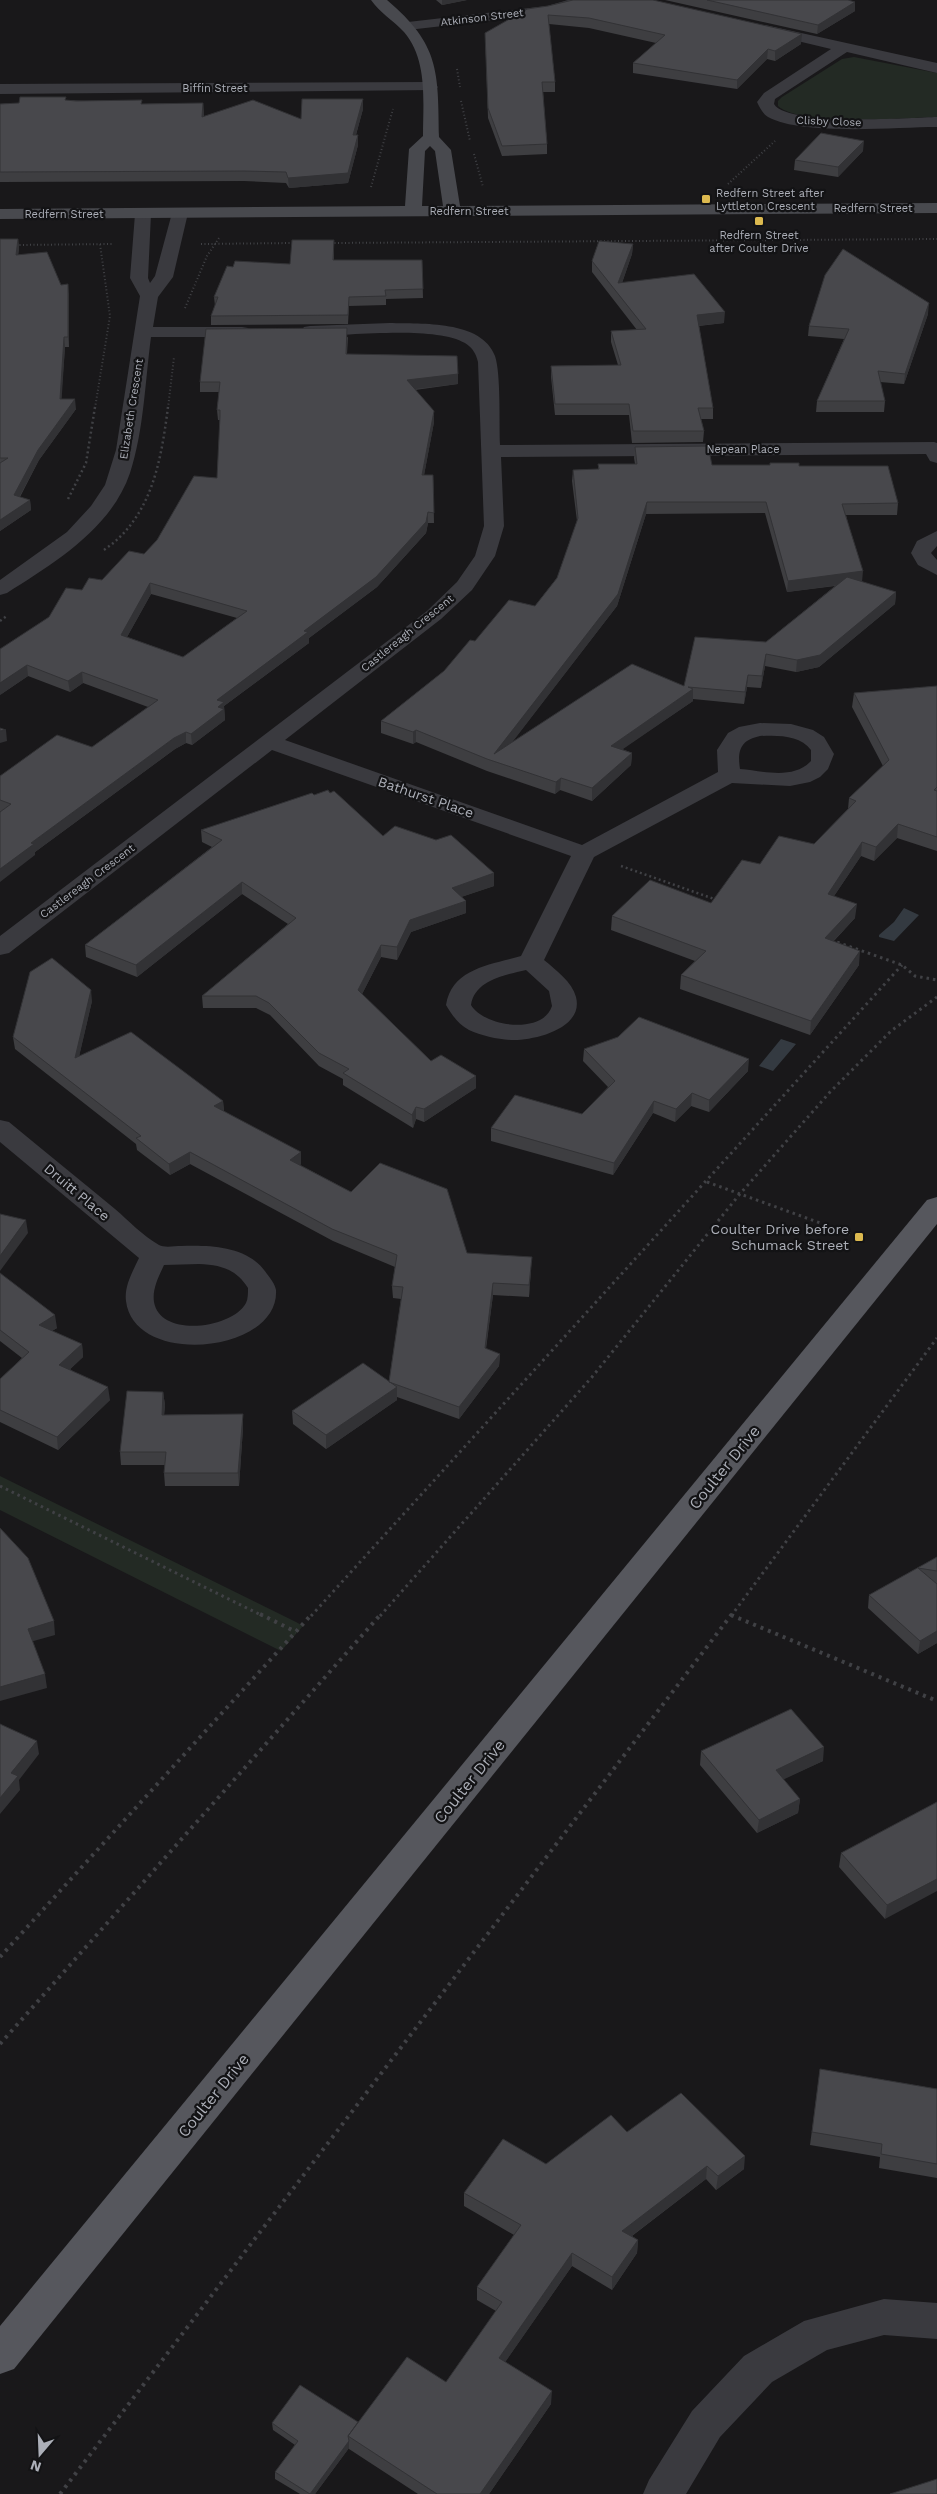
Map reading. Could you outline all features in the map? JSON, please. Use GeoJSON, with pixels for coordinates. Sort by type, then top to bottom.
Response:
{"type":"FeatureCollection","features":[{"type":"Feature","properties":{"kind":"main road"},"geometry":{"type":"LineString","coordinates":[[378,0],[408,26],[426,54],[430,87],[431,138],[443,150],[452,211]]}},
{"type":"Feature","properties":{"kind":"main road"},"geometry":{"type":"LineString","coordinates":[[413,212],[417,149],[431,138]]}},
{"type":"Feature","properties":{"kind":"main road","name":"Redfern Street"},"geometry":{"type":"LineString","coordinates":[[0,214],[937,208]]}},
{"type":"Feature","properties":{"kind":"main road","name":"Coulter Drive"},"geometry":{"type":"LineString","coordinates":[[0,2356],[937,1206]]}},
{"type":"Feature","properties":{"kind":"street","name":"Atkinson Street"},"geometry":{"type":"LineString","coordinates":[[408,26],[547,10],[585,0]]}},
{"type":"Feature","properties":{"kind":"street"},"geometry":{"type":"LineString","coordinates":[[750,26],[937,68]]}},
{"type":"Feature","properties":{"kind":"street","name":"Clisby Close"},"geometry":{"type":"LineString","coordinates":[[844,47],[769,96],[765,102],[767,108],[775,114],[798,120],[937,122]]}},
{"type":"Feature","properties":{"kind":"street","name":"Biffin Street"},"geometry":{"type":"LineString","coordinates":[[0,89],[430,87]]}},
{"type":"Feature","properties":{"kind":"street","name":"Elizabeth Crescent"},"geometry":{"type":"LineString","coordinates":[[0,589],[70,540],[86,525],[109,496],[116,482],[125,453],[149,296],[164,277],[180,213]]}},
{"type":"Feature","properties":{"kind":"street"},"geometry":{"type":"LineString","coordinates":[[143,214],[139,278],[149,296]]}},
{"type":"Feature","properties":{"kind":"street"},"geometry":{"type":"LineString","coordinates":[[143,332],[265,331]]}},
{"type":"Feature","properties":{"kind":"street","name":"Castlereagh Crescent"},"geometry":{"type":"LineString","coordinates":[[0,948],[434,615],[465,586],[485,556],[494,526],[486,354],[482,347],[466,337],[442,331],[295,331]]}},
{"type":"Feature","properties":{"kind":"street","name":"Nepean Place"},"geometry":{"type":"LineString","coordinates":[[492,451],[936,450]]}},
{"type":"Feature","properties":{"kind":"street"},"geometry":{"type":"LineString","coordinates":[[937,537],[924,545],[921,553],[925,561],[937,569]]}},
{"type":"Feature","properties":{"kind":"street","name":"Bathurst Place"},"geometry":{"type":"LineString","coordinates":[[269,742],[584,853]]}},
{"type":"Feature","properties":{"kind":"street"},"geometry":{"type":"LineString","coordinates":[[531,961],[584,853],[730,776]]}},
{"type":"Feature","properties":{"kind":"street","name":"Druitt Place"},"geometry":{"type":"LineString","coordinates":[[0,1128],[154,1256]]}},
{"type":"Feature","properties":{"kind":"street"},"geometry":{"type":"LineString","coordinates":[[663,2494],[706,2424],[758,2369],[818,2334],[884,2317],[937,2321]]}},
{"type":"Feature","properties":{"kind":"path"},"geometry":{"type":"LineString","coordinates":[[722,190],[798,120]]}},
{"type":"Feature","properties":{"kind":"path"},"geometry":{"type":"LineString","coordinates":[[328,243],[937,239]]}},
{"type":"Feature","properties":{"kind":"path"},"geometry":{"type":"LineString","coordinates":[[177,332],[176,322],[183,313],[214,243]]}},
{"type":"Feature","properties":{"kind":"path"},"geometry":{"type":"LineString","coordinates":[[172,244],[300,243]]}},
{"type":"Feature","properties":{"kind":"path"},"geometry":{"type":"LineString","coordinates":[[68,500],[86,463],[110,316],[100,244]]}},
{"type":"Feature","properties":{"kind":"path"},"geometry":{"type":"LineString","coordinates":[[10,245],[142,244]]}},
{"type":"Feature","properties":{"kind":"path"},"geometry":{"type":"LineString","coordinates":[[584,853],[724,902]]}},
{"type":"Feature","properties":{"kind":"path"},"geometry":{"type":"LineString","coordinates":[[828,939],[902,965],[915,976],[937,980]]}},
{"type":"Feature","properties":{"kind":"path"},"geometry":{"type":"LineString","coordinates":[[0,1957],[707,1182],[902,965]]}},
{"type":"Feature","properties":{"kind":"path"},"geometry":{"type":"LineString","coordinates":[[0,2044],[592,1377],[739,1195],[857,1065],[891,1031],[937,997]]}},
{"type":"Feature","properties":{"kind":"path"},"geometry":{"type":"LineString","coordinates":[[707,1182],[859,1237]]}},
{"type":"Feature","properties":{"kind":"path"},"geometry":{"type":"LineString","coordinates":[[60,2494],[731,1615],[937,1338]]}},
{"type":"Feature","properties":{"kind":"path"},"geometry":{"type":"LineString","coordinates":[[0,1486],[296,1632]]}},
{"type":"Feature","properties":{"kind":"path"},"geometry":{"type":"LineString","coordinates":[[731,1615],[937,1701]]}},
{"type":"Feature","properties":{"kind":"shaded area"},"geometry":{"type":"Polygon","coordinates":[[[854,57],[937,73],[937,117],[829,119],[790,112],[778,106],[778,101],[782,97],[842,59],[854,57]]]}},
{"type":"Feature","properties":{"kind":"shaded area"},"geometry":{"type":"Polygon","coordinates":[[[904,908],[919,915],[894,941],[879,937],[894,922],[904,908]]]}},
{"type":"Feature","properties":{"kind":"shaded area"},"geometry":{"type":"Polygon","coordinates":[[[781,1039],[796,1044],[773,1071],[759,1066],[781,1039]]]}},
{"type":"Feature","properties":{"kind":"shaded area"},"geometry":{"type":"Polygon","coordinates":[[[0,1476],[303,1626],[281,1651],[0,1510],[0,1476]]]}},
{"type":"Feature","properties":{"kind":"building"},"geometry":{"type":"Polygon","coordinates":[[[573,0],[653,0],[802,34],[775,51],[768,49],[737,80],[633,63],[665,35],[589,18],[548,15],[555,82],[542,82],[547,144],[502,146],[488,108],[485,33],[527,9],[573,0]]]}},
{"type":"Feature","properties":{"kind":"building"},"geometry":{"type":"Polygon","coordinates":[[[707,0],[848,0],[855,2],[818,25],[707,0]]]}},
{"type":"Feature","properties":{"kind":"building"},"geometry":{"type":"Polygon","coordinates":[[[20,97],[66,97],[65,100],[76,101],[142,100],[141,104],[203,103],[202,117],[253,100],[301,119],[302,99],[363,99],[353,135],[358,135],[348,173],[288,178],[286,172],[244,171],[0,172],[0,104],[19,103],[20,97]]]}},
{"type":"Feature","properties":{"kind":"building"},"geometry":{"type":"Polygon","coordinates":[[[821,133],[864,141],[838,167],[795,160],[821,133]]]}},
{"type":"Feature","properties":{"kind":"building"},"geometry":{"type":"Polygon","coordinates":[[[0,239],[18,239],[16,255],[47,252],[61,285],[68,284],[68,337],[64,337],[60,399],[75,399],[38,450],[14,495],[30,500],[0,520],[0,463],[8,458],[0,458],[0,239]]]}},
{"type":"Feature","properties":{"kind":"building"},"geometry":{"type":"Polygon","coordinates":[[[292,240],[334,240],[333,260],[422,260],[423,289],[385,290],[386,296],[349,297],[348,315],[211,316],[218,297],[214,297],[227,266],[233,267],[235,261],[290,264],[292,240]]]}},
{"type":"Feature","properties":{"kind":"building"},"geometry":{"type":"Polygon","coordinates":[[[599,241],[633,244],[618,283],[694,274],[725,312],[697,315],[713,408],[698,408],[704,431],[633,431],[629,404],[555,404],[551,366],[621,365],[611,331],[646,329],[592,261],[599,241]]]}},
{"type":"Feature","properties":{"kind":"building"},"geometry":{"type":"Polygon","coordinates":[[[843,249],[929,303],[905,374],[878,371],[885,401],[817,401],[849,329],[809,326],[825,275],[843,249]]]}},
{"type":"Feature","properties":{"kind":"building"},"geometry":{"type":"Polygon","coordinates":[[[347,328],[346,354],[457,356],[458,374],[407,380],[434,411],[422,475],[433,475],[434,513],[428,512],[426,522],[376,577],[304,631],[308,632],[217,700],[224,702],[218,707],[224,709],[191,734],[186,732],[174,738],[31,843],[34,844],[0,869],[0,812],[11,804],[0,800],[0,776],[57,735],[92,747],[158,700],[82,672],[68,681],[27,665],[0,683],[0,649],[49,617],[66,588],[82,590],[89,578],[102,580],[129,551],[144,554],[157,540],[194,476],[217,478],[220,410],[217,410],[220,382],[200,382],[206,329],[347,328]],[[150,583],[121,635],[183,657],[247,611],[150,583]]]}},
{"type":"Feature","properties":{"kind":"building"},"geometry":{"type":"Polygon","coordinates":[[[708,446],[712,465],[799,463],[799,466],[888,466],[898,503],[842,504],[863,571],[788,581],[766,502],[647,502],[618,594],[494,754],[632,664],[684,686],[695,637],[766,642],[847,577],[896,592],[820,655],[797,660],[766,654],[762,676],[748,675],[745,692],[688,687],[693,689],[611,746],[632,753],[592,788],[561,778],[556,782],[487,759],[416,730],[413,732],[381,721],[444,671],[470,640],[475,641],[509,600],[535,606],[557,578],[578,518],[573,470],[599,469],[598,464],[637,464],[635,447],[708,446]]]}},
{"type":"Feature","properties":{"kind":"building"},"geometry":{"type":"Polygon","coordinates":[[[937,686],[937,787],[934,790],[937,791],[937,837],[898,824],[876,847],[862,842],[828,894],[857,904],[825,938],[860,951],[811,1021],[681,975],[706,951],[612,916],[650,880],[711,903],[742,860],[760,864],[779,836],[814,844],[856,801],[849,798],[889,760],[854,693],[937,686]]]}},
{"type":"Feature","properties":{"kind":"building"},"geometry":{"type":"Polygon","coordinates":[[[328,790],[330,793],[334,791],[383,836],[395,826],[436,840],[451,835],[494,873],[452,888],[466,901],[410,920],[397,947],[381,945],[358,990],[431,1061],[441,1055],[476,1076],[424,1109],[416,1107],[412,1115],[343,1073],[349,1069],[319,1053],[269,1003],[256,996],[202,996],[296,918],[242,882],[136,965],[85,945],[222,840],[201,830],[312,793],[314,795],[328,790]]]}},
{"type":"Feature","properties":{"kind":"building"},"geometry":{"type":"Polygon","coordinates":[[[52,958],[91,990],[75,1058],[131,1032],[223,1101],[214,1106],[301,1152],[290,1160],[351,1192],[380,1163],[447,1189],[467,1253],[532,1257],[529,1285],[493,1283],[485,1348],[500,1354],[459,1407],[389,1382],[403,1287],[392,1286],[397,1255],[332,1229],[190,1152],[169,1164],[136,1138],[141,1136],[13,1037],[30,972],[52,958]]]}},
{"type":"Feature","properties":{"kind":"building"},"geometry":{"type":"Polygon","coordinates":[[[639,1017],[749,1059],[709,1100],[692,1093],[676,1109],[654,1101],[614,1163],[491,1128],[515,1095],[582,1114],[615,1081],[584,1049],[618,1037],[639,1017]]]}},
{"type":"Feature","properties":{"kind":"building"},"geometry":{"type":"Polygon","coordinates":[[[0,1214],[26,1220],[0,1256],[0,1214]]]}},
{"type":"Feature","properties":{"kind":"building"},"geometry":{"type":"Polygon","coordinates":[[[0,1273],[55,1315],[39,1325],[82,1344],[59,1365],[108,1387],[57,1437],[0,1410],[0,1379],[29,1352],[0,1330],[0,1273]]]}},
{"type":"Feature","properties":{"kind":"building"},"geometry":{"type":"Polygon","coordinates":[[[363,1363],[397,1387],[326,1435],[292,1411],[363,1363]]]}},
{"type":"Feature","properties":{"kind":"building"},"geometry":{"type":"Polygon","coordinates":[[[127,1391],[163,1392],[162,1415],[243,1414],[238,1473],[164,1473],[166,1452],[120,1452],[127,1391]]]}},
{"type":"Feature","properties":{"kind":"building"},"geometry":{"type":"Polygon","coordinates":[[[0,1528],[28,1558],[54,1621],[28,1629],[45,1674],[0,1687],[0,1528]]]}},
{"type":"Feature","properties":{"kind":"building"},"geometry":{"type":"Polygon","coordinates":[[[937,1557],[937,1571],[918,1568],[937,1584],[937,1631],[920,1641],[869,1595],[937,1557]]]}},
{"type":"Feature","properties":{"kind":"building"},"geometry":{"type":"Polygon","coordinates":[[[791,1709],[824,1747],[776,1770],[800,1799],[759,1820],[701,1751],[791,1709]]]}},
{"type":"Feature","properties":{"kind":"building"},"geometry":{"type":"Polygon","coordinates":[[[0,1724],[37,1741],[11,1773],[18,1776],[0,1798],[0,1724]]]}},
{"type":"Feature","properties":{"kind":"building"},"geometry":{"type":"Polygon","coordinates":[[[937,1802],[937,1879],[887,1905],[841,1853],[937,1802]]]}},
{"type":"Feature","properties":{"kind":"building"},"geometry":{"type":"Polygon","coordinates":[[[820,2069],[937,2089],[937,2164],[881,2154],[882,2144],[812,2132],[820,2069]]]}},
{"type":"Feature","properties":{"kind":"building"},"geometry":{"type":"Polygon","coordinates":[[[681,2093],[745,2156],[718,2176],[707,2166],[622,2231],[638,2240],[612,2277],[572,2253],[499,2358],[552,2391],[480,2494],[437,2494],[348,2436],[407,2357],[446,2382],[502,2302],[477,2287],[521,2225],[464,2193],[503,2139],[546,2164],[611,2115],[627,2132],[681,2093]]]}},
{"type":"Feature","properties":{"kind":"building"},"geometry":{"type":"Polygon","coordinates":[[[300,2385],[358,2422],[348,2436],[349,2441],[310,2494],[275,2472],[298,2441],[272,2423],[300,2385]]]}},
{"type":"Feature","properties":{"kind":"building"},"geometry":{"type":"Polygon","coordinates":[[[937,2479],[937,2494],[890,2494],[937,2479]]]}},
{"type":"Feature","properties":{"kind":"place","name":"Redfern Street after Lyttleton Crescent"},"geometry":{"type":"Point","coordinates":[706,199]}},
{"type":"Feature","properties":{"kind":"place","name":"Redfern Street after Coulter Drive"},"geometry":{"type":"Point","coordinates":[759,221]}},
{"type":"Feature","properties":{"kind":"place","name":"Coulter Drive before Schumack Street"},"geometry":{"type":"Point","coordinates":[859,1237]}}]}
